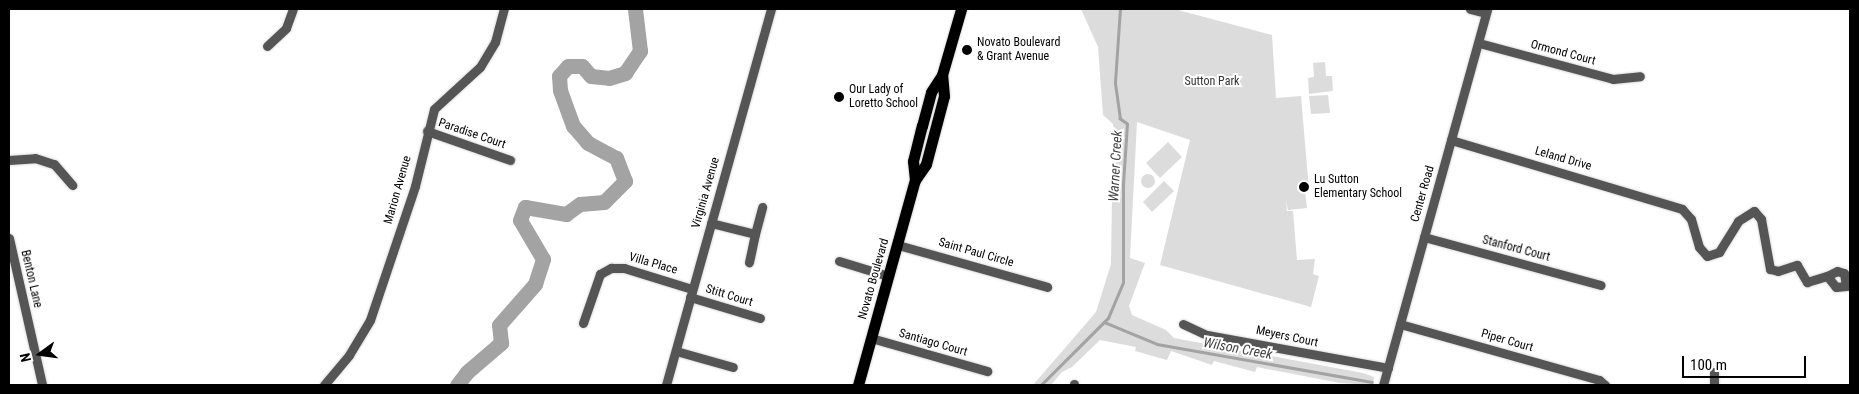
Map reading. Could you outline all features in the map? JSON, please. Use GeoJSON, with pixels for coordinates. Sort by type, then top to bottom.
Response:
{"type":"FeatureCollection","features":[{"type":"Feature","properties":{"kind":"main road","name":"Novato Boulevard"},"geometry":{"type":"LineString","coordinates":[[858,385],[915,180],[913,161],[931,92],[942,76],[961,9]]}},
{"type":"Feature","properties":{"kind":"street"},"geometry":{"type":"LineString","coordinates":[[267,46],[286,28],[293,9]]}},
{"type":"Feature","properties":{"kind":"street","name":"Marion Avenue"},"geometry":{"type":"LineString","coordinates":[[324,385],[350,355],[370,320],[415,186],[427,131],[434,109],[480,67],[495,42],[504,9]]}},
{"type":"Feature","properties":{"kind":"street","name":"Virginia Avenue"},"geometry":{"type":"LineString","coordinates":[[666,385],[771,9]]}},
{"type":"Feature","properties":{"kind":"street"},"geometry":{"type":"LineString","coordinates":[[1470,9],[1487,11]]}},
{"type":"Feature","properties":{"kind":"street","name":"Center Road"},"geometry":{"type":"LineString","coordinates":[[1383,385],[1487,11]]}},
{"type":"Feature","properties":{"kind":"street","name":"Ormond Court"},"geometry":{"type":"LineString","coordinates":[[1479,43],[1613,79],[1640,76]]}},
{"type":"Feature","properties":{"kind":"street","name":"Paradise Court"},"geometry":{"type":"LineString","coordinates":[[427,131],[510,160]]}},
{"type":"Feature","properties":{"kind":"street","name":"Leland Drive"},"geometry":{"type":"LineString","coordinates":[[1451,140],[1668,203],[1682,209],[1691,219],[1699,247],[1707,256],[1719,252],[1738,221],[1754,211],[1761,219],[1770,269],[1778,271],[1797,265],[1807,282],[1827,276]]}},
{"type":"Feature","properties":{"kind":"street"},"geometry":{"type":"LineString","coordinates":[[9,160],[35,158],[54,164],[72,184]]}},
{"type":"Feature","properties":{"kind":"street"},"geometry":{"type":"LineString","coordinates":[[749,262],[762,207]]}},
{"type":"Feature","properties":{"kind":"street"},"geometry":{"type":"LineString","coordinates":[[710,223],[755,234]]}},
{"type":"Feature","properties":{"kind":"street","name":"Stanford Court"},"geometry":{"type":"LineString","coordinates":[[1424,237],[1601,285]]}},
{"type":"Feature","properties":{"kind":"street","name":"Benton Lane"},"geometry":{"type":"LineString","coordinates":[[9,238],[42,385]]}},
{"type":"Feature","properties":{"kind":"street","name":"Saint Paul Circle"},"geometry":{"type":"LineString","coordinates":[[898,245],[1047,287]]}},
{"type":"Feature","properties":{"kind":"street"},"geometry":{"type":"LineString","coordinates":[[839,261],[888,276]]}},
{"type":"Feature","properties":{"kind":"street","name":"Villa Place"},"geometry":{"type":"LineString","coordinates":[[583,323],[600,274],[611,268],[624,268],[691,293]]}},
{"type":"Feature","properties":{"kind":"street","name":"Stitt Court"},"geometry":{"type":"LineString","coordinates":[[691,293],[760,318]]}},
{"type":"Feature","properties":{"kind":"street","name":"Meyers Court"},"geometry":{"type":"LineString","coordinates":[[1183,324],[1207,334],[1388,368]]}},
{"type":"Feature","properties":{"kind":"street","name":"Piper Court"},"geometry":{"type":"LineString","coordinates":[[1400,324],[1600,380],[1605,385]]}},
{"type":"Feature","properties":{"kind":"street","name":"Santiago Court"},"geometry":{"type":"LineString","coordinates":[[872,338],[987,372]]}},
{"type":"Feature","properties":{"kind":"street"},"geometry":{"type":"LineString","coordinates":[[676,350],[733,367]]}},
{"type":"Feature","properties":{"kind":"street"},"geometry":{"type":"LineString","coordinates":[[1714,372],[1714,385]]}},
{"type":"Feature","properties":{"kind":"green space","name":"Sutton Park"},"geometry":{"type":"Polygon","coordinates":[[[1081,9],[1174,9],[1272,35],[1276,98],[1301,96],[1309,190],[1299,191],[1305,191],[1307,208],[1288,210],[1286,201],[1287,211],[1293,211],[1297,260],[1315,259],[1313,274],[1319,276],[1311,307],[1160,265],[1190,140],[1137,122],[1130,258],[1145,263],[1129,306],[1132,315],[1166,330],[1174,338],[1363,373],[1374,377],[1373,385],[1340,383],[1257,367],[1255,372],[1214,361],[1212,365],[1171,351],[1167,360],[1135,351],[1136,347],[1100,340],[1072,367],[1062,372],[1051,385],[1033,385],[1096,312],[1111,264],[1113,124],[1103,115],[1098,47],[1081,9]]]}},
{"type":"Feature","properties":{"kind":"green space"},"geometry":{"type":"Polygon","coordinates":[[[1325,62],[1326,76],[1332,76],[1333,91],[1309,94],[1308,78],[1314,77],[1313,63],[1325,62]]]}},
{"type":"Feature","properties":{"kind":"green space"},"geometry":{"type":"Polygon","coordinates":[[[1328,95],[1330,113],[1311,114],[1309,96],[1328,95]]]}},
{"type":"Feature","properties":{"kind":"green space"},"geometry":{"type":"Polygon","coordinates":[[[1168,142],[1182,157],[1160,178],[1146,163],[1168,142]]]}},
{"type":"Feature","properties":{"kind":"green space"},"geometry":{"type":"Polygon","coordinates":[[[1145,174],[1151,174],[1155,181],[1151,188],[1145,188],[1141,184],[1141,178],[1145,174]]]}},
{"type":"Feature","properties":{"kind":"green space"},"geometry":{"type":"Polygon","coordinates":[[[1164,181],[1174,191],[1152,212],[1143,202],[1164,181]]]}},
{"type":"Feature","properties":{"kind":"waterway"},"geometry":{"type":"LineString","coordinates":[[457,385],[467,372],[501,343],[499,325],[535,284],[543,259],[520,220],[525,207],[566,214],[580,204],[604,202],[625,181],[616,158],[588,143],[573,126],[560,90],[559,76],[568,66],[582,66],[591,76],[609,78],[625,73],[640,51],[635,9]]}},
{"type":"Feature","properties":{"kind":"waterway","name":"Warner Creek"},"geometry":{"type":"LineString","coordinates":[[1041,385],[1108,318],[1123,283],[1123,184],[1127,124],[1120,119],[1115,82],[1120,9]]}},
{"type":"Feature","properties":{"kind":"waterway","name":"Wilson Creek"},"geometry":{"type":"LineString","coordinates":[[1104,322],[1157,344],[1372,382]]}},
{"type":"Feature","properties":{"kind":"place","name":"Novato Boulevard & Grant Avenue"},"geometry":{"type":"Point","coordinates":[967,50]}},
{"type":"Feature","properties":{"kind":"place","name":"Our Lady of Loretto School"},"geometry":{"type":"Point","coordinates":[839,97]}},
{"type":"Feature","properties":{"kind":"place","name":"Lu Sutton Elementary School"},"geometry":{"type":"Point","coordinates":[1304,187]}}]}
